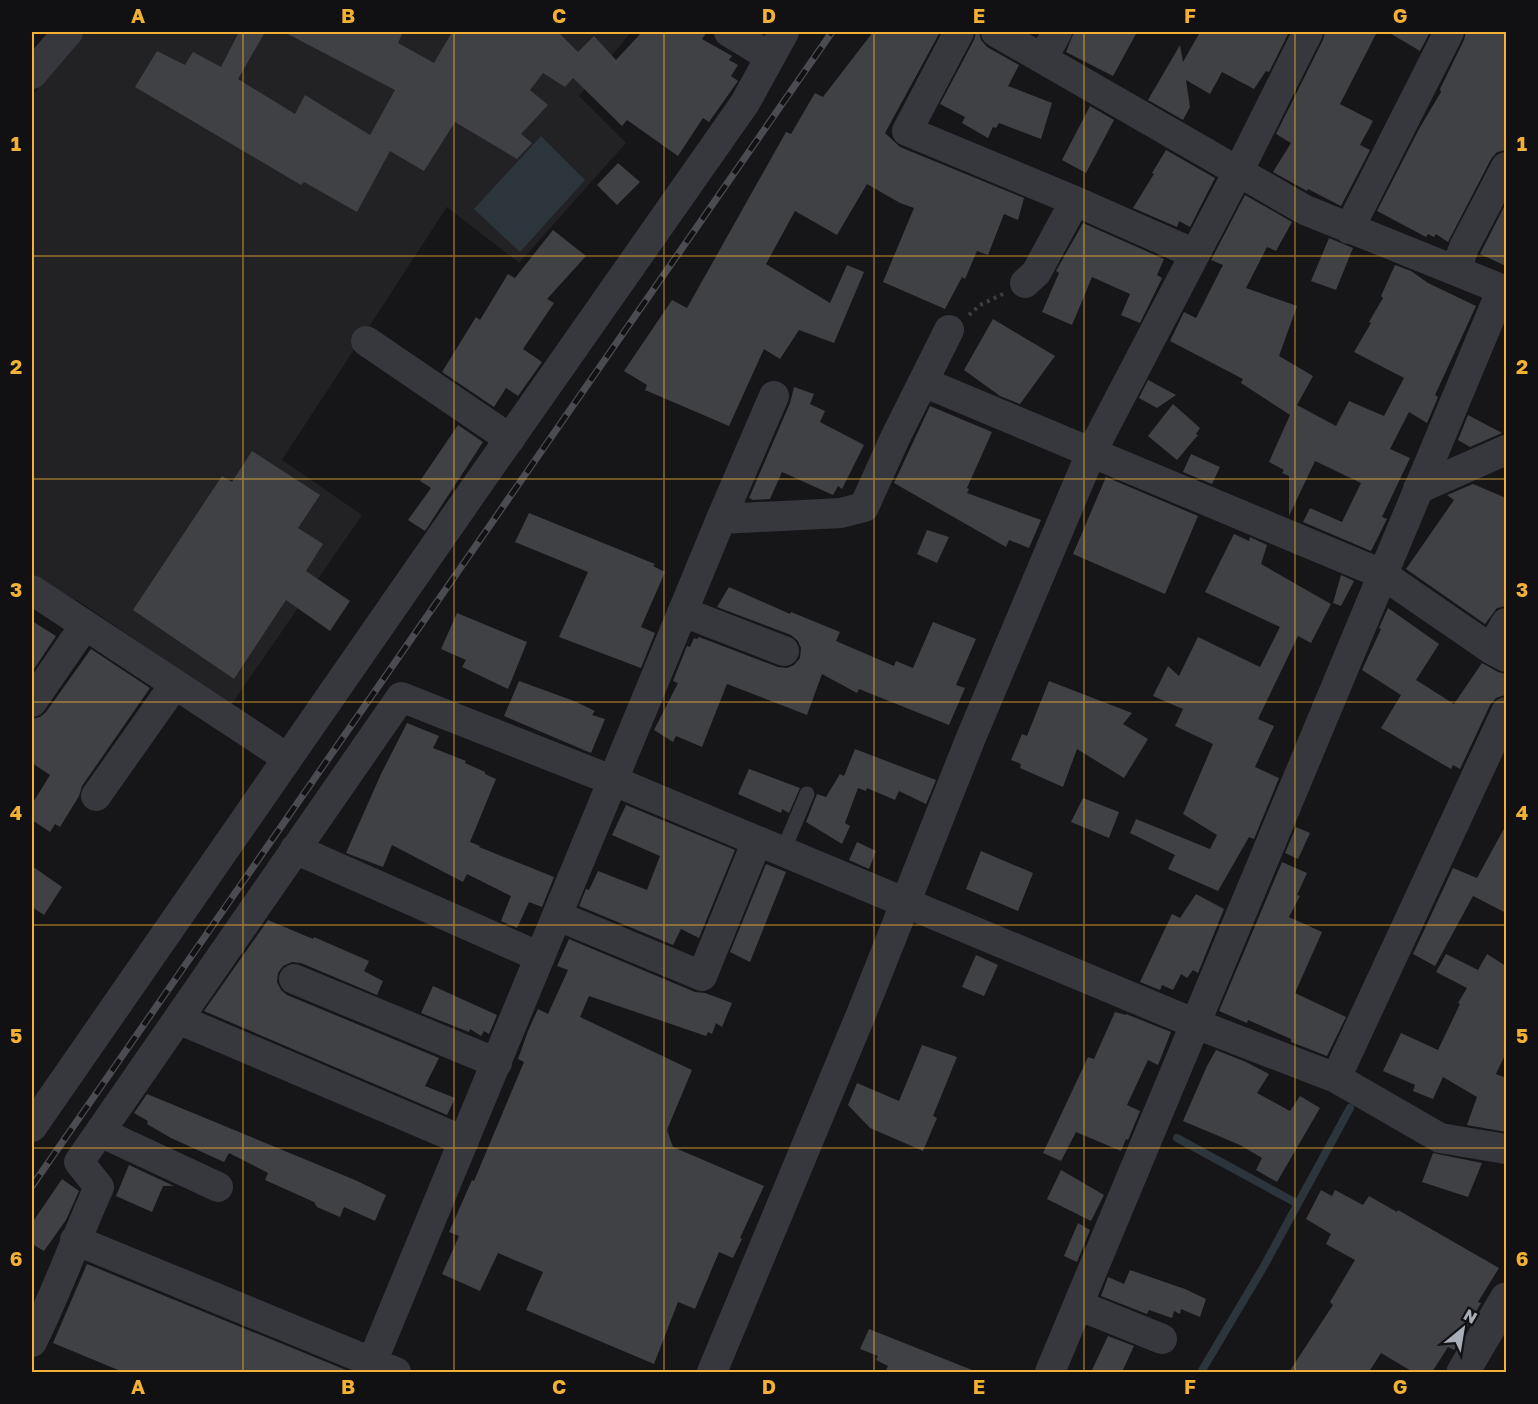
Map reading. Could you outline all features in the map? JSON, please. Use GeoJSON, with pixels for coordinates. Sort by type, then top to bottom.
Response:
{"type":"FeatureCollection","features":[{"type":"Feature","properties":{"kind":"street"},"geometry":{"type":"LineString","coordinates":[[32,74],[68,32]]}},
{"type":"Feature","properties":{"kind":"street"},"geometry":{"type":"LineString","coordinates":[[729,32],[770,57]]}},
{"type":"Feature","properties":{"kind":"street"},"geometry":{"type":"LineString","coordinates":[[33,1122],[745,103],[784,32]]}},
{"type":"Feature","properties":{"kind":"street"},"geometry":{"type":"LineString","coordinates":[[959,32],[907,131],[1076,201],[1195,254]]}},
{"type":"Feature","properties":{"kind":"street"},"geometry":{"type":"LineString","coordinates":[[996,32],[1305,210],[1504,290],[1382,574],[1050,1372]]}},
{"type":"Feature","properties":{"kind":"street"},"geometry":{"type":"LineString","coordinates":[[1043,58],[1057,32]]}},
{"type":"Feature","properties":{"kind":"street"},"geometry":{"type":"LineString","coordinates":[[712,1372],[906,904],[970,740],[1091,453],[1239,170],[1308,32]]}},
{"type":"Feature","properties":{"kind":"street"},"geometry":{"type":"LineString","coordinates":[[1349,228],[1449,32]]}},
{"type":"Feature","properties":{"kind":"street"},"geometry":{"type":"LineString","coordinates":[[1456,270],[1464,247],[1506,167]]}},
{"type":"Feature","properties":{"kind":"street"},"geometry":{"type":"LineString","coordinates":[[1025,283],[1036,273],[1076,201]]}},
{"type":"Feature","properties":{"kind":"street"},"geometry":{"type":"LineString","coordinates":[[721,519],[841,513],[864,507],[895,438],[949,330]]}},
{"type":"Feature","properties":{"kind":"street"},"geometry":{"type":"LineString","coordinates":[[366,342],[510,439]]}},
{"type":"Feature","properties":{"kind":"street"},"geometry":{"type":"LineString","coordinates":[[923,382],[1382,574],[1499,653],[1506,623]]}},
{"type":"Feature","properties":{"kind":"street"},"geometry":{"type":"LineString","coordinates":[[75,1240],[378,1369],[496,1063],[774,396]]}},
{"type":"Feature","properties":{"kind":"street"},"geometry":{"type":"LineString","coordinates":[[1418,489],[1506,450]]}},
{"type":"Feature","properties":{"kind":"street"},"geometry":{"type":"LineString","coordinates":[[32,590],[287,758]]}},
{"type":"Feature","properties":{"kind":"street"},"geometry":{"type":"LineString","coordinates":[[683,612],[784,651]]}},
{"type":"Feature","properties":{"kind":"street"},"geometry":{"type":"LineString","coordinates":[[32,702],[85,625]]}},
{"type":"Feature","properties":{"kind":"street"},"geometry":{"type":"LineString","coordinates":[[96,796],[175,684]]}},
{"type":"Feature","properties":{"kind":"street"},"geometry":{"type":"LineString","coordinates":[[32,1342],[99,1188],[79,1162],[401,697],[614,781],[1196,1024],[1336,1078],[1440,1138],[1506,1149]]}},
{"type":"Feature","properties":{"kind":"street"},"geometry":{"type":"LineString","coordinates":[[1336,1078],[1506,712]]}},
{"type":"Feature","properties":{"kind":"street"},"geometry":{"type":"LineString","coordinates":[[558,916],[702,976],[770,846]]}},
{"type":"Feature","properties":{"kind":"street"},"geometry":{"type":"LineString","coordinates":[[295,849],[540,957]]}},
{"type":"Feature","properties":{"kind":"street"},"geometry":{"type":"LineString","coordinates":[[294,980],[496,1063]]}},
{"type":"Feature","properties":{"kind":"street"},"geometry":{"type":"LineString","coordinates":[[178,1019],[464,1142]]}},
{"type":"Feature","properties":{"kind":"street"},"geometry":{"type":"LineString","coordinates":[[100,1132],[218,1187]]}},
{"type":"Feature","properties":{"kind":"street"},"geometry":{"type":"LineString","coordinates":[[1463,1372],[1506,1299]]}},
{"type":"Feature","properties":{"kind":"street"},"geometry":{"type":"LineString","coordinates":[[1078,1305],[1162,1339]]}},
{"type":"Feature","properties":{"kind":"lane"},"geometry":{"type":"LineString","coordinates":[[770,846],[807,794]]}},
{"type":"Feature","properties":{"kind":"path"},"geometry":{"type":"LineString","coordinates":[[949,330],[980,306],[1025,283]]}},
{"type":"Feature","properties":{"kind":"shaded area"},"geometry":{"type":"Polygon","coordinates":[[[86,32],[631,32],[579,96],[626,143],[519,263],[447,207],[282,460],[362,515],[231,705],[77,600],[62,599],[32,579],[32,97],[53,67],[86,32]]]}},
{"type":"Feature","properties":{"kind":"shaded area"},"geometry":{"type":"Polygon","coordinates":[[[541,136],[585,180],[520,252],[474,209],[541,136]]]}},
{"type":"Feature","properties":{"kind":"building"},"geometry":{"type":"Polygon","coordinates":[[[239,32],[265,32],[238,79],[295,114],[305,95],[370,135],[395,90],[284,32],[403,32],[398,43],[434,63],[452,32],[558,32],[578,52],[594,36],[616,60],[642,32],[707,32],[702,39],[732,56],[729,60],[738,65],[731,76],[738,81],[709,122],[703,118],[678,156],[627,120],[622,126],[573,78],[565,87],[543,73],[530,90],[548,105],[521,134],[532,143],[517,159],[455,122],[424,171],[390,151],[357,212],[304,182],[301,185],[135,87],[157,51],[185,65],[193,52],[221,67],[239,32]]]}},
{"type":"Feature","properties":{"kind":"building"},"geometry":{"type":"Polygon","coordinates":[[[873,32],[940,32],[885,133],[900,147],[1024,198],[1018,220],[1004,214],[988,255],[977,251],[965,279],[962,277],[945,309],[883,282],[914,208],[900,203],[867,184],[837,235],[795,211],[766,264],[830,303],[847,265],[864,272],[834,343],[799,330],[780,359],[764,349],[729,426],[645,390],[647,385],[624,371],[672,300],[687,308],[786,132],[791,134],[815,93],[823,97],[873,32]]]}},
{"type":"Feature","properties":{"kind":"building"},"geometry":{"type":"Polygon","coordinates":[[[976,32],[979,32],[981,40],[987,47],[1019,65],[1008,86],[1052,103],[1041,139],[999,123],[996,128],[993,127],[988,138],[962,123],[965,117],[940,104],[976,32]]]}},
{"type":"Feature","properties":{"kind":"building"},"geometry":{"type":"Polygon","coordinates":[[[1074,32],[1137,32],[1113,76],[1066,52],[1074,32]]]}},
{"type":"Feature","properties":{"kind":"building"},"geometry":{"type":"Polygon","coordinates":[[[1200,32],[1289,32],[1269,72],[1266,71],[1254,89],[1222,72],[1210,94],[1186,80],[1190,107],[1183,120],[1148,100],[1180,45],[1183,62],[1200,32]]]}},
{"type":"Feature","properties":{"kind":"building"},"geometry":{"type":"Polygon","coordinates":[[[1325,32],[1377,32],[1340,104],[1373,121],[1360,145],[1370,150],[1341,206],[1273,172],[1291,143],[1276,134],[1325,32]]]}},
{"type":"Feature","properties":{"kind":"building"},"geometry":{"type":"Polygon","coordinates":[[[1388,32],[1430,32],[1420,51],[1388,32]]]}},
{"type":"Feature","properties":{"kind":"building"},"geometry":{"type":"Polygon","coordinates":[[[1466,32],[1506,32],[1506,150],[1497,152],[1491,159],[1448,242],[1436,234],[1434,237],[1428,234],[1426,237],[1377,211],[1419,129],[1441,92],[1440,89],[1466,32]]]}},
{"type":"Feature","properties":{"kind":"building"},"geometry":{"type":"Polygon","coordinates":[[[1090,106],[1114,120],[1086,173],[1062,160],[1090,106]]]}},
{"type":"Feature","properties":{"kind":"building"},"geometry":{"type":"Polygon","coordinates":[[[1166,150],[1215,178],[1190,227],[1179,221],[1177,227],[1133,208],[1166,150]]]}},
{"type":"Feature","properties":{"kind":"building"},"geometry":{"type":"Polygon","coordinates":[[[618,163],[640,182],[617,205],[597,185],[618,163]]]}},
{"type":"Feature","properties":{"kind":"building"},"geometry":{"type":"Polygon","coordinates":[[[1245,195],[1292,222],[1276,251],[1267,247],[1246,288],[1297,306],[1279,356],[1313,376],[1297,405],[1336,426],[1349,401],[1384,416],[1404,378],[1354,352],[1383,298],[1381,296],[1395,265],[1411,271],[1428,283],[1476,306],[1435,395],[1438,397],[1427,423],[1409,412],[1390,449],[1410,458],[1382,517],[1387,519],[1371,551],[1303,522],[1310,508],[1342,522],[1361,483],[1315,461],[1289,516],[1289,476],[1282,473],[1284,470],[1269,462],[1290,415],[1241,383],[1243,379],[1170,341],[1184,312],[1196,318],[1223,265],[1211,260],[1245,195]]]}},
{"type":"Feature","properties":{"kind":"building"},"geometry":{"type":"Polygon","coordinates":[[[1506,203],[1506,266],[1480,254],[1506,203]]]}},
{"type":"Feature","properties":{"kind":"building"},"geometry":{"type":"Polygon","coordinates":[[[1083,223],[1164,259],[1157,275],[1162,278],[1140,323],[1121,315],[1130,294],[1092,277],[1072,325],[1042,312],[1059,273],[1056,271],[1083,223]]]}},
{"type":"Feature","properties":{"kind":"building"},"geometry":{"type":"Polygon","coordinates":[[[553,230],[586,256],[547,299],[554,303],[523,349],[542,362],[518,396],[506,388],[494,407],[442,372],[476,317],[480,320],[508,274],[515,278],[553,230]]]}},
{"type":"Feature","properties":{"kind":"building"},"geometry":{"type":"Polygon","coordinates":[[[1329,238],[1353,248],[1336,290],[1311,281],[1329,238]]]}},
{"type":"Feature","properties":{"kind":"building"},"geometry":{"type":"Polygon","coordinates":[[[993,319],[1055,356],[1020,404],[1000,396],[964,370],[993,319]]]}},
{"type":"Feature","properties":{"kind":"building"},"geometry":{"type":"Polygon","coordinates":[[[1148,380],[1176,395],[1157,408],[1139,398],[1148,380]]]}},
{"type":"Feature","properties":{"kind":"building"},"geometry":{"type":"Polygon","coordinates":[[[794,387],[814,394],[810,404],[825,411],[820,422],[864,445],[842,489],[838,486],[833,495],[782,472],[770,499],[753,500],[749,498],[790,403],[794,387]]]}},
{"type":"Feature","properties":{"kind":"building"},"geometry":{"type":"Polygon","coordinates":[[[1173,404],[1200,428],[1196,434],[1198,435],[1177,460],[1148,436],[1173,404]]]}},
{"type":"Feature","properties":{"kind":"building"},"geometry":{"type":"Polygon","coordinates":[[[930,406],[992,432],[967,488],[969,489],[967,493],[1041,520],[1029,548],[1009,540],[1006,547],[894,483],[930,406]]]}},
{"type":"Feature","properties":{"kind":"building"},"geometry":{"type":"Polygon","coordinates":[[[1468,415],[1502,433],[1470,447],[1458,440],[1468,415]]]}},
{"type":"Feature","properties":{"kind":"building"},"geometry":{"type":"Polygon","coordinates":[[[458,425],[483,442],[425,531],[408,520],[431,488],[420,481],[458,425]]]}},
{"type":"Feature","properties":{"kind":"building"},"geometry":{"type":"Polygon","coordinates":[[[252,451],[320,495],[298,528],[323,544],[306,571],[350,601],[330,631],[286,600],[234,679],[133,610],[222,476],[232,482],[252,451]]]}},
{"type":"Feature","properties":{"kind":"building"},"geometry":{"type":"Polygon","coordinates":[[[1191,454],[1220,467],[1212,484],[1183,472],[1191,454]]]}},
{"type":"Feature","properties":{"kind":"building"},"geometry":{"type":"Polygon","coordinates":[[[1106,477],[1198,516],[1165,594],[1073,554],[1106,477]]]}},
{"type":"Feature","properties":{"kind":"building"},"geometry":{"type":"Polygon","coordinates":[[[1473,484],[1506,498],[1506,606],[1497,608],[1485,624],[1406,569],[1454,500],[1447,495],[1473,484]]]}},
{"type":"Feature","properties":{"kind":"building"},"geometry":{"type":"Polygon","coordinates":[[[529,513],[655,564],[653,566],[665,572],[641,627],[655,633],[641,668],[559,637],[588,572],[515,542],[529,513]]]}},
{"type":"Feature","properties":{"kind":"building"},"geometry":{"type":"Polygon","coordinates":[[[927,530],[949,537],[937,563],[917,554],[927,530]]]}},
{"type":"Feature","properties":{"kind":"building"},"geometry":{"type":"Polygon","coordinates":[[[1234,534],[1249,541],[1250,537],[1267,545],[1261,564],[1331,604],[1311,643],[1298,636],[1258,719],[1274,726],[1255,767],[1279,778],[1254,839],[1249,837],[1218,891],[1168,869],[1175,855],[1130,833],[1136,819],[1210,849],[1217,835],[1183,814],[1213,744],[1175,726],[1183,709],[1153,696],[1168,666],[1179,676],[1198,637],[1260,667],[1280,627],[1205,592],[1234,534]]]}},
{"type":"Feature","properties":{"kind":"building"},"geometry":{"type":"Polygon","coordinates":[[[1341,575],[1354,581],[1341,606],[1333,603],[1341,575]]]}},
{"type":"Feature","properties":{"kind":"building"},"geometry":{"type":"Polygon","coordinates":[[[729,587],[790,614],[791,612],[840,632],[836,641],[894,666],[896,661],[913,668],[933,622],[976,639],[956,685],[965,688],[949,725],[859,689],[857,693],[822,674],[807,715],[727,684],[702,747],[676,736],[673,742],[654,730],[678,683],[673,681],[687,646],[690,647],[694,638],[699,637],[778,667],[787,668],[794,665],[800,658],[801,648],[798,641],[791,635],[717,607],[729,587]]]}},
{"type":"Feature","properties":{"kind":"building"},"geometry":{"type":"Polygon","coordinates":[[[1388,608],[1439,644],[1416,680],[1454,704],[1482,663],[1506,674],[1506,693],[1496,698],[1490,705],[1460,769],[1453,765],[1451,769],[1381,728],[1401,695],[1362,670],[1388,608]]]}},
{"type":"Feature","properties":{"kind":"building"},"geometry":{"type":"Polygon","coordinates":[[[457,613],[527,642],[508,689],[462,667],[466,660],[441,649],[457,613]]]}},
{"type":"Feature","properties":{"kind":"building"},"geometry":{"type":"Polygon","coordinates":[[[32,621],[56,636],[32,672],[32,621]]]}},
{"type":"Feature","properties":{"kind":"building"},"geometry":{"type":"Polygon","coordinates":[[[91,649],[150,688],[82,786],[79,796],[60,827],[55,824],[50,832],[32,820],[32,804],[50,775],[32,763],[32,719],[46,712],[91,649]]]}},
{"type":"Feature","properties":{"kind":"building"},"geometry":{"type":"Polygon","coordinates":[[[519,681],[574,701],[595,711],[592,715],[605,719],[591,753],[504,716],[519,681]]]}},
{"type":"Feature","properties":{"kind":"building"},"geometry":{"type":"Polygon","coordinates":[[[1049,681],[1132,713],[1123,724],[1148,739],[1124,778],[1077,749],[1063,787],[1020,768],[1021,764],[1011,760],[1022,734],[1027,736],[1049,681]]]}},
{"type":"Feature","properties":{"kind":"building"},"geometry":{"type":"Polygon","coordinates":[[[407,723],[439,736],[433,748],[466,761],[465,763],[496,779],[470,842],[554,877],[542,907],[529,902],[517,928],[501,921],[511,896],[467,874],[463,882],[392,845],[383,867],[346,853],[381,774],[407,723]]]}},
{"type":"Feature","properties":{"kind":"building"},"geometry":{"type":"Polygon","coordinates":[[[855,749],[936,780],[926,804],[899,791],[895,800],[867,788],[866,791],[858,788],[845,823],[850,826],[842,844],[806,822],[817,794],[826,797],[840,774],[844,776],[855,749]]]}},
{"type":"Feature","properties":{"kind":"building"},"geometry":{"type":"Polygon","coordinates":[[[749,769],[800,788],[789,813],[782,809],[781,813],[738,794],[749,769]]]}},
{"type":"Feature","properties":{"kind":"building"},"geometry":{"type":"Polygon","coordinates":[[[1083,798],[1119,812],[1109,838],[1071,822],[1083,798]]]}},
{"type":"Feature","properties":{"kind":"building"},"geometry":{"type":"Polygon","coordinates":[[[626,805],[735,850],[699,938],[681,929],[673,945],[579,906],[586,889],[589,890],[598,871],[647,890],[660,856],[612,835],[626,805]]]}},
{"type":"Feature","properties":{"kind":"building"},"geometry":{"type":"Polygon","coordinates":[[[1506,825],[1506,913],[1473,896],[1435,966],[1413,954],[1453,868],[1477,878],[1506,825]]]}},
{"type":"Feature","properties":{"kind":"building"},"geometry":{"type":"Polygon","coordinates":[[[1296,827],[1310,833],[1298,859],[1285,853],[1296,827]]]}},
{"type":"Feature","properties":{"kind":"building"},"geometry":{"type":"Polygon","coordinates":[[[857,842],[876,851],[869,869],[849,860],[857,842]]]}},
{"type":"Feature","properties":{"kind":"building"},"geometry":{"type":"Polygon","coordinates":[[[981,851],[1033,873],[1018,911],[966,889],[981,851]]]}},
{"type":"Feature","properties":{"kind":"building"},"geometry":{"type":"Polygon","coordinates":[[[1282,862],[1307,873],[1297,895],[1300,896],[1289,917],[1322,932],[1295,993],[1346,1017],[1327,1056],[1291,1042],[1291,1039],[1248,1020],[1247,1023],[1219,1011],[1282,862]]]}},
{"type":"Feature","properties":{"kind":"building"},"geometry":{"type":"Polygon","coordinates":[[[766,864],[786,872],[750,962],[730,952],[766,864]]]}},
{"type":"Feature","properties":{"kind":"building"},"geometry":{"type":"Polygon","coordinates":[[[32,866],[62,887],[44,915],[32,907],[32,866]]]}},
{"type":"Feature","properties":{"kind":"building"},"geometry":{"type":"Polygon","coordinates":[[[1196,894],[1224,909],[1198,973],[1193,970],[1187,978],[1181,974],[1173,990],[1162,985],[1160,990],[1140,982],[1172,914],[1180,918],[1196,894]]]}},
{"type":"Feature","properties":{"kind":"building"},"geometry":{"type":"Polygon","coordinates":[[[268,920],[369,961],[364,971],[383,981],[377,995],[301,963],[292,962],[283,966],[278,973],[277,982],[287,995],[439,1058],[425,1086],[455,1098],[447,1115],[204,1011],[268,920]]]}},
{"type":"Feature","properties":{"kind":"building"},"geometry":{"type":"Polygon","coordinates":[[[569,939],[695,992],[705,993],[732,1003],[722,1027],[716,1023],[712,1034],[708,1032],[706,1036],[589,996],[580,1017],[692,1070],[667,1130],[673,1147],[764,1186],[733,1258],[719,1252],[695,1309],[678,1302],[654,1364],[526,1310],[543,1272],[498,1253],[480,1291],[442,1274],[459,1236],[449,1232],[472,1180],[474,1181],[524,1062],[518,1059],[528,1031],[538,1009],[548,1014],[568,970],[557,966],[569,939]]]}},
{"type":"Feature","properties":{"kind":"building"},"geometry":{"type":"Polygon","coordinates":[[[1446,954],[1478,970],[1487,954],[1506,966],[1506,1053],[1496,1074],[1506,1078],[1506,1132],[1467,1125],[1477,1097],[1443,1077],[1433,1099],[1413,1091],[1415,1085],[1383,1071],[1401,1033],[1438,1050],[1467,988],[1436,972],[1446,954]]]}},
{"type":"Feature","properties":{"kind":"building"},"geometry":{"type":"Polygon","coordinates":[[[976,955],[998,965],[984,996],[962,987],[976,955]]]}},
{"type":"Feature","properties":{"kind":"building"},"geometry":{"type":"Polygon","coordinates":[[[433,986],[497,1015],[489,1034],[484,1031],[481,1036],[470,1029],[469,1032],[421,1013],[433,986]]]}},
{"type":"Feature","properties":{"kind":"building"},"geometry":{"type":"Polygon","coordinates":[[[1115,1012],[1126,1014],[1171,1032],[1158,1065],[1148,1060],[1127,1105],[1140,1111],[1121,1151],[1076,1132],[1061,1161],[1043,1153],[1088,1057],[1094,1059],[1115,1012]]]}},
{"type":"Feature","properties":{"kind":"building"},"geometry":{"type":"Polygon","coordinates":[[[922,1045],[957,1057],[933,1116],[937,1118],[923,1151],[870,1128],[848,1105],[857,1083],[899,1101],[922,1045]]]}},
{"type":"Feature","properties":{"kind":"building"},"geometry":{"type":"Polygon","coordinates":[[[1216,1050],[1269,1074],[1257,1093],[1290,1111],[1300,1096],[1320,1108],[1277,1182],[1256,1170],[1262,1158],[1240,1145],[1183,1121],[1216,1050]]]}},
{"type":"Feature","properties":{"kind":"building"},"geometry":{"type":"Polygon","coordinates":[[[147,1094],[386,1195],[375,1221],[344,1207],[340,1217],[317,1207],[314,1202],[265,1180],[268,1173],[229,1153],[224,1162],[171,1138],[147,1124],[148,1121],[134,1113],[147,1094]]]}},
{"type":"Feature","properties":{"kind":"building"},"geometry":{"type":"Polygon","coordinates":[[[1433,1153],[1482,1163],[1468,1197],[1422,1182],[1433,1153]]]}},
{"type":"Feature","properties":{"kind":"building"},"geometry":{"type":"Polygon","coordinates":[[[129,1165],[174,1186],[163,1186],[152,1212],[116,1196],[129,1165]]]}},
{"type":"Feature","properties":{"kind":"building"},"geometry":{"type":"Polygon","coordinates":[[[1061,1170],[1104,1195],[1091,1221],[1047,1199],[1061,1170]]]}},
{"type":"Feature","properties":{"kind":"building"},"geometry":{"type":"Polygon","coordinates":[[[62,1179],[79,1191],[66,1220],[44,1251],[32,1244],[32,1223],[62,1179]]]}},
{"type":"Feature","properties":{"kind":"building"},"geometry":{"type":"Polygon","coordinates":[[[1321,1190],[1332,1196],[1335,1190],[1363,1205],[1369,1196],[1397,1212],[1398,1210],[1499,1268],[1478,1302],[1481,1303],[1454,1350],[1448,1347],[1432,1372],[1413,1372],[1381,1353],[1369,1372],[1289,1372],[1333,1305],[1330,1302],[1355,1260],[1326,1244],[1331,1234],[1306,1219],[1321,1190]]]}},
{"type":"Feature","properties":{"kind":"building"},"geometry":{"type":"Polygon","coordinates":[[[1078,1223],[1090,1230],[1077,1262],[1064,1256],[1078,1223]]]}},
{"type":"Feature","properties":{"kind":"building"},"geometry":{"type":"Polygon","coordinates":[[[87,1264],[351,1372],[123,1372],[53,1343],[87,1264]]]}},
{"type":"Feature","properties":{"kind":"building"},"geometry":{"type":"Polygon","coordinates":[[[1130,1270],[1185,1289],[1206,1299],[1200,1317],[1181,1309],[1180,1314],[1174,1311],[1172,1318],[1149,1310],[1147,1314],[1101,1296],[1108,1277],[1124,1284],[1130,1270]]]}},
{"type":"Feature","properties":{"kind":"building"},"geometry":{"type":"Polygon","coordinates":[[[869,1329],[972,1370],[971,1372],[885,1372],[888,1366],[876,1360],[878,1356],[860,1349],[869,1329]]]}},
{"type":"Feature","properties":{"kind":"building"},"geometry":{"type":"Polygon","coordinates":[[[1108,1336],[1134,1346],[1122,1372],[1091,1372],[1108,1336]]]}},
{"type":"Feature","properties":{"kind":"waterway"},"geometry":{"type":"LineString","coordinates":[[1201,1372],[1264,1266],[1350,1108]]}},
{"type":"Feature","properties":{"kind":"waterway"},"geometry":{"type":"LineString","coordinates":[[1177,1138],[1298,1204]]}},
{"type":"Feature","properties":{"kind":"railway"},"geometry":{"type":"LineString","coordinates":[[32,1186],[832,32]]}}]}
